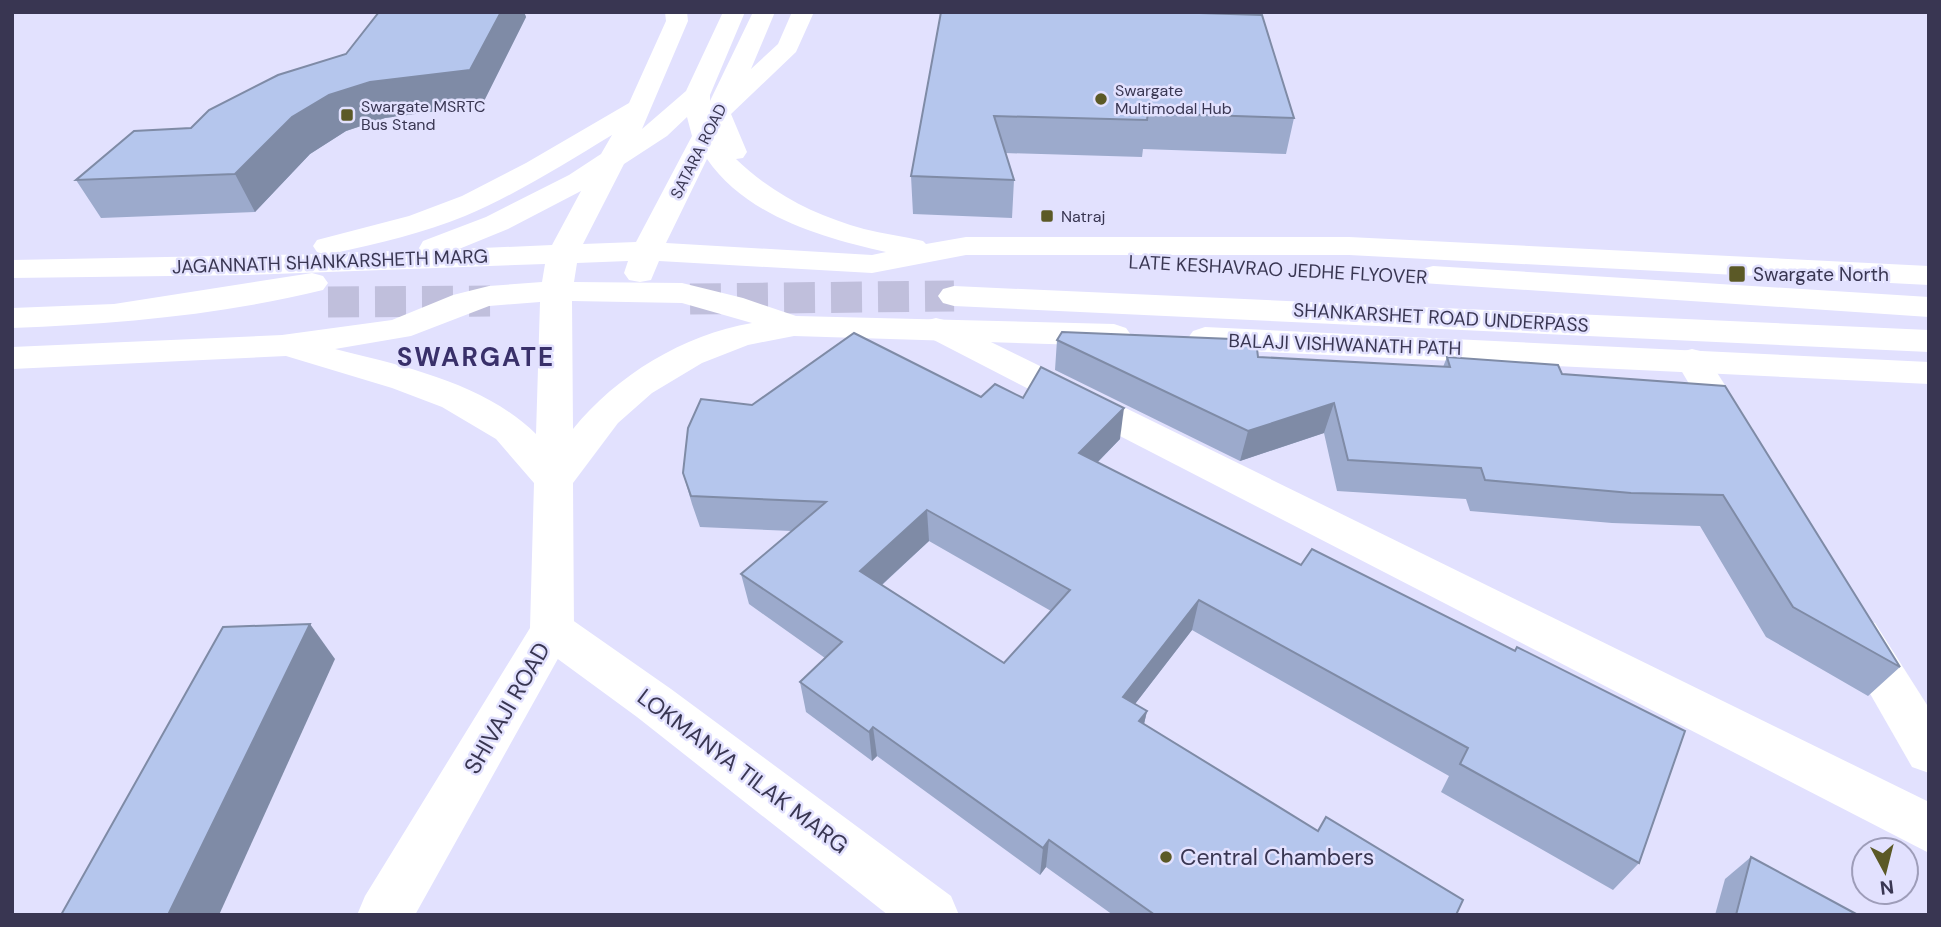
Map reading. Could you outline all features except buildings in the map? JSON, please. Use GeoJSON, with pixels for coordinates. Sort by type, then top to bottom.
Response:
{"type":"FeatureCollection","features":[{"type":"Feature","properties":{"kind":"main road"},"geometry":{"type":"LineString","coordinates":[[556,291],[563,253],[640,107],[677,21],[676,12]]}},
{"type":"Feature","properties":{"kind":"main road"},"geometry":{"type":"LineString","coordinates":[[734,12],[707,104],[737,162],[760,184],[815,216],[893,239],[966,246],[1349,246],[1929,276]]}},
{"type":"Feature","properties":{"kind":"main road","name":"SATARA ROAD"},"geometry":{"type":"LineString","coordinates":[[635,291],[647,251],[707,104],[764,12]]}},
{"type":"Feature","properties":{"kind":"main road"},"geometry":{"type":"LineString","coordinates":[[12,318],[114,314],[241,296],[385,266],[497,223],[579,181],[658,130],[707,104],[788,47],[803,12]]}},
{"type":"Feature","properties":{"kind":"main road","name":"LATE KESHAVRAO JEDHE FLYOVER"},"geometry":{"type":"LineString","coordinates":[[707,104],[705,135],[727,168],[752,189],[789,211],[834,229],[898,246],[997,257],[1378,273],[1711,291],[1929,307]]}},
{"type":"Feature","properties":{"kind":"main road"},"geometry":{"type":"LineString","coordinates":[[248,266],[405,228],[470,203],[516,180],[640,107]]}},
{"type":"Feature","properties":{"kind":"main road"},"geometry":{"type":"LineString","coordinates":[[647,251],[872,264],[966,246]]}},
{"type":"Feature","properties":{"kind":"main road","name":"JAGANNATH SHANKARSHETH MARG"},"geometry":{"type":"LineString","coordinates":[[12,270],[248,266],[647,251]]}},
{"type":"Feature","properties":{"kind":"main road","name":"JAGANNATH SHANKARSHETH MARG"},"geometry":{"type":"LineString","coordinates":[[12,358],[282,346],[399,329],[465,302],[489,296],[556,291]]}},
{"type":"Feature","properties":{"kind":"main road","name":"BALAJI VISHWANATH PATH"},"geometry":{"type":"LineString","coordinates":[[556,291],[682,293],[731,305],[793,326],[945,312],[1929,373]]}},
{"type":"Feature","properties":{"kind":"main road","name":"SHIVAJI ROAD"},"geometry":{"type":"LineString","coordinates":[[384,915],[552,630],[556,291]]}},
{"type":"Feature","properties":{"kind":"main road"},"geometry":{"type":"LineString","coordinates":[[12,302],[328,302]]}},
{"type":"Feature","properties":{"kind":"main road"},"geometry":{"type":"LineString","coordinates":[[945,312],[1929,828]]}},
{"type":"Feature","properties":{"kind":"main road","name":"SHANKARSHET ROAD UNDERPASS"},"geometry":{"type":"LineString","coordinates":[[945,312],[1929,341]]}},
{"type":"Feature","properties":{"kind":"main road"},"geometry":{"type":"LineString","coordinates":[[282,346],[414,382],[467,405],[504,426],[554,480],[605,414],[639,385],[690,355],[740,336],[793,326]]}},
{"type":"Feature","properties":{"kind":"main road"},"geometry":{"type":"LineString","coordinates":[[1692,360],[1757,467]]}},
{"type":"Feature","properties":{"kind":"main road"},"geometry":{"type":"LineString","coordinates":[[1843,609],[1929,751]]}},
{"type":"Feature","properties":{"kind":"main road","name":"LOKMANYA TILAK MARG"},"geometry":{"type":"LineString","coordinates":[[552,630],[628,684],[932,915]]}},
{"type":"Feature","properties":{"kind":"tunnel"},"geometry":{"type":"LineString","coordinates":[[690,299],[954,296]]}},
{"type":"Feature","properties":{"kind":"tunnel"},"geometry":{"type":"LineString","coordinates":[[328,302],[490,301]]}},
{"type":"Feature","properties":{"kind":"place","name":"Swargate Multimodal Hub"},"geometry":{"type":"Point","coordinates":[1101,99]}},
{"type":"Feature","properties":{"kind":"place","name":"Swargate MSRTC Bus Stand"},"geometry":{"type":"Point","coordinates":[347,115]}},
{"type":"Feature","properties":{"kind":"place","name":"Natraj"},"geometry":{"type":"Point","coordinates":[1047,216]}},
{"type":"Feature","properties":{"kind":"place","name":"Swargate North"},"geometry":{"type":"Point","coordinates":[1737,274]}},
{"type":"Feature","properties":{"kind":"place","name":"Central Chambers"},"geometry":{"type":"Point","coordinates":[1166,857]}},
{"type":"Feature","properties":{"kind":"district","name":"SWARGATE"},"geometry":{"type":"Point","coordinates":[476,357]}}]}
